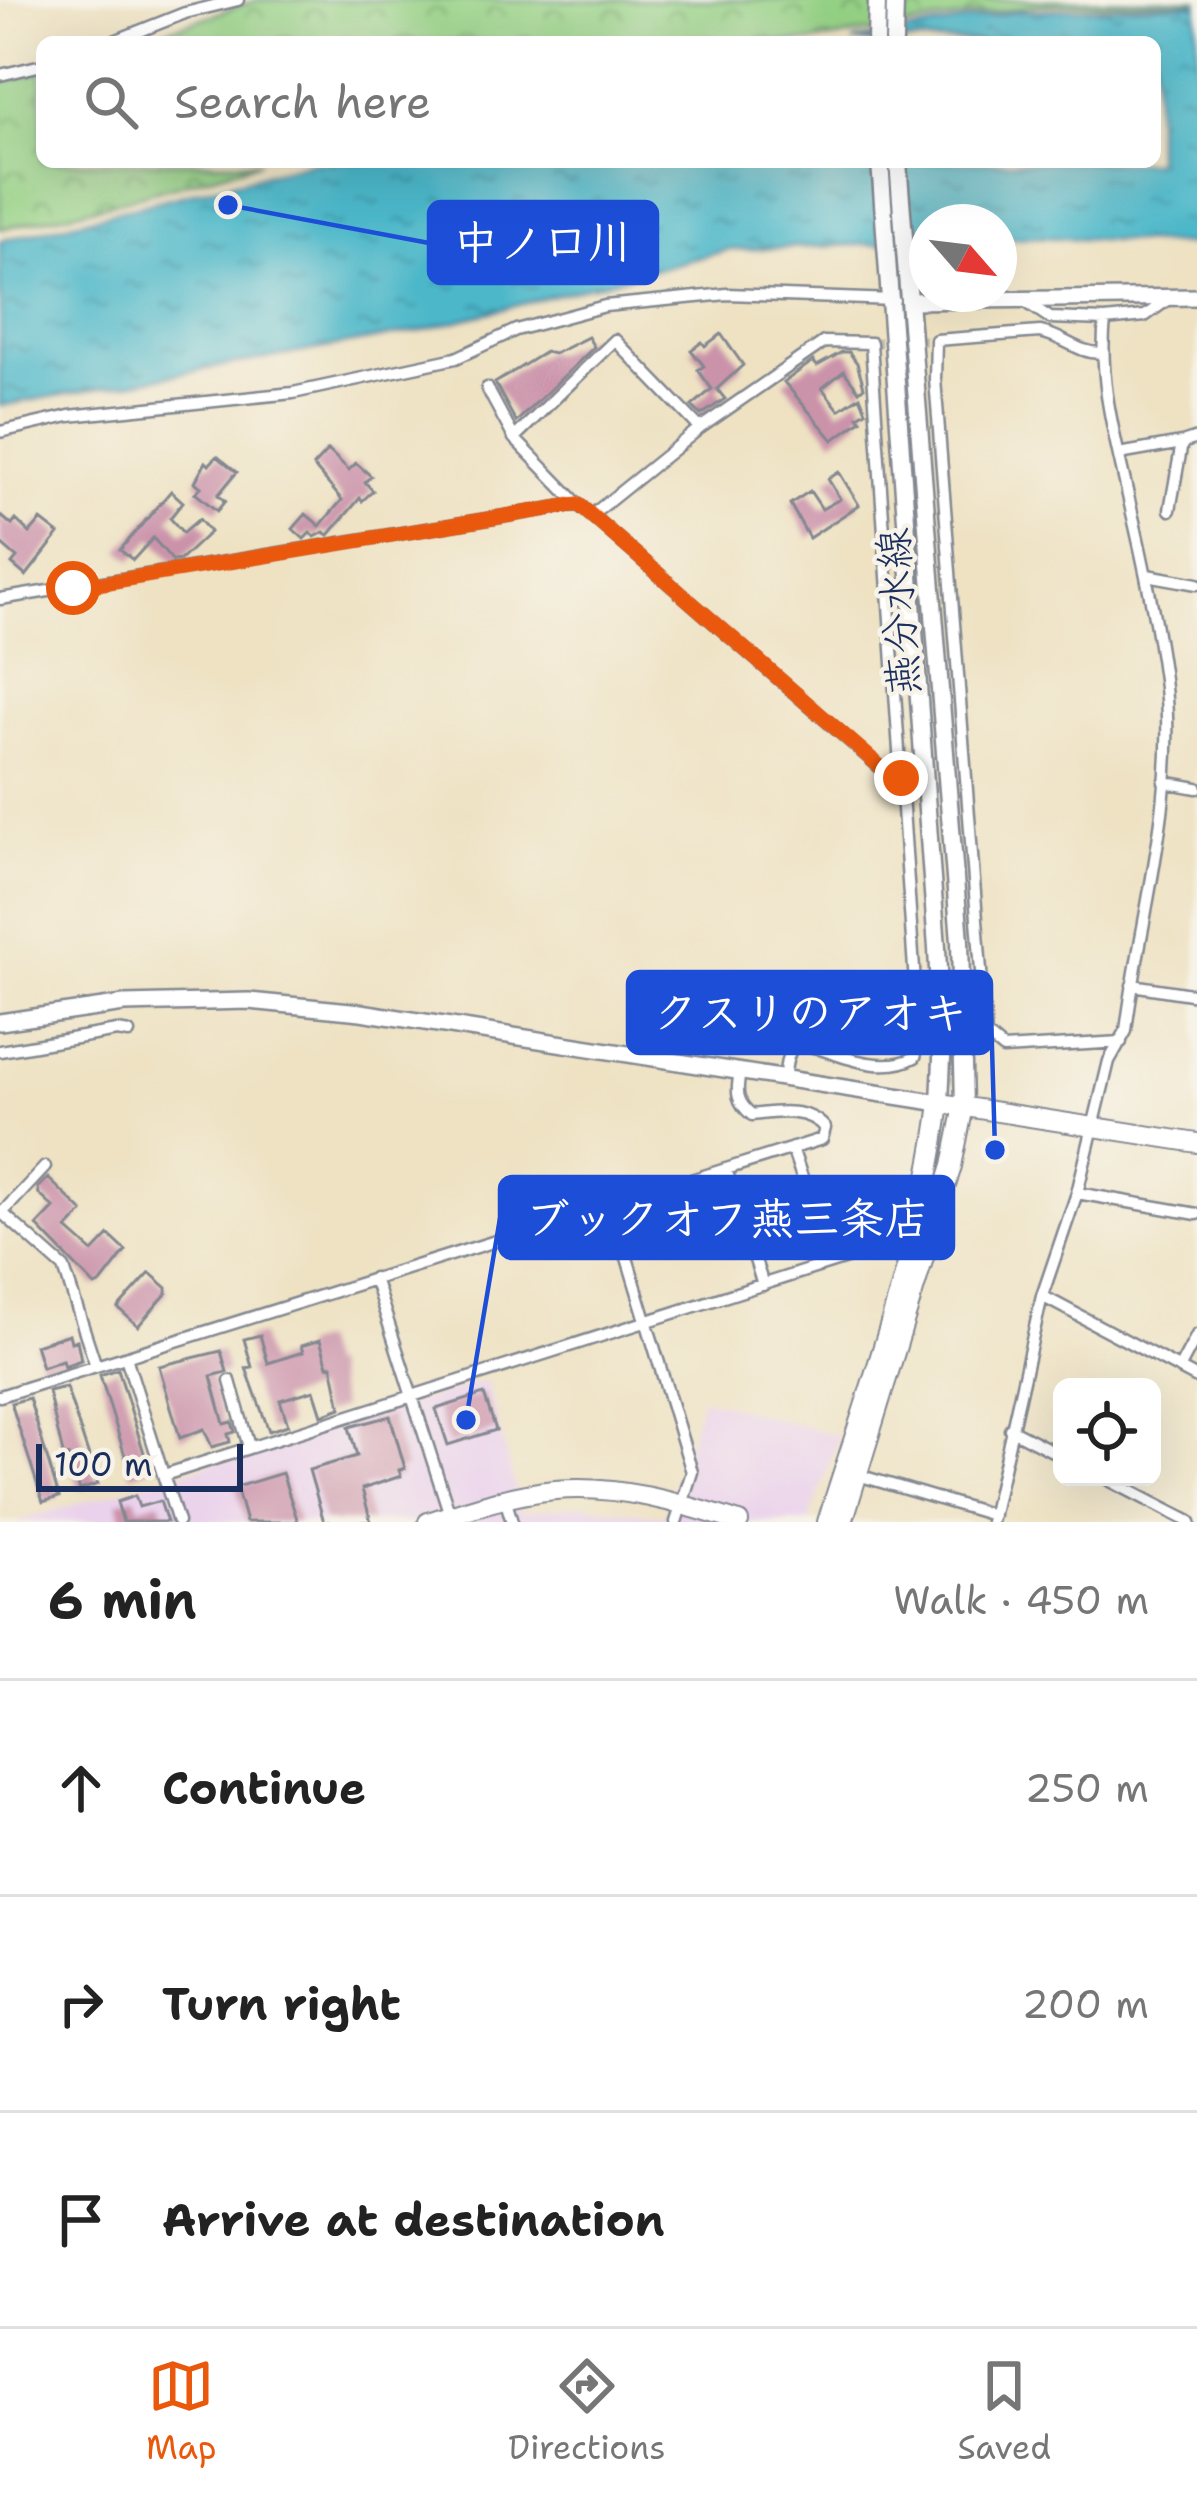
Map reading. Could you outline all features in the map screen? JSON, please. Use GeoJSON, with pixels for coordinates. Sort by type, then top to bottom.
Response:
{"type":"FeatureCollection","features":[{"type":"Feature","properties":{"kind":"highway"},"geometry":{"type":"LineString","coordinates":[[827,1522],[911,1244],[933,1161],[940,1103],[1197,1143]]}},
{"type":"Feature","properties":{"kind":"highway"},"geometry":{"type":"LineString","coordinates":[[843,1522],[952,1166],[964,1106]]}},
{"type":"Feature","properties":{"kind":"highway"},"geometry":{"type":"LineString","coordinates":[[428,1522],[505,1498],[557,1489],[619,1492],[679,1513],[739,1522]]}},
{"type":"Feature","properties":{"kind":"main road"},"geometry":{"type":"LineString","coordinates":[[876,36],[878,0]]}},
{"type":"Feature","properties":{"kind":"main road"},"geometry":{"type":"LineString","coordinates":[[894,36],[895,0]]}},
{"type":"Feature","properties":{"kind":"main road"},"geometry":{"type":"LineString","coordinates":[[881,168],[895,257]]}},
{"type":"Feature","properties":{"kind":"main road"},"geometry":{"type":"LineString","coordinates":[[895,257],[898,168]]}},
{"type":"Feature","properties":{"kind":"main road","name":"燕分水線"},"geometry":{"type":"LineString","coordinates":[[895,257],[888,300],[937,948],[940,1103]]}},
{"type":"Feature","properties":{"kind":"main road","name":"燕分水線"},"geometry":{"type":"LineString","coordinates":[[895,257],[909,298]]}},
{"type":"Feature","properties":{"kind":"main road","name":"燕分水線"},"geometry":{"type":"LineString","coordinates":[[911,312],[960,941],[964,1106]]}},
{"type":"Feature","properties":{"kind":"street"},"geometry":{"type":"LineString","coordinates":[[127,36],[185,13],[238,0]]}},
{"type":"Feature","properties":{"kind":"street"},"geometry":{"type":"LineString","coordinates":[[0,75],[36,66]]}},
{"type":"Feature","properties":{"kind":"street"},"geometry":{"type":"LineString","coordinates":[[0,432],[69,416],[293,393],[456,358],[516,330],[605,306],[727,294],[909,301]]}},
{"type":"Feature","properties":{"kind":"street"},"geometry":{"type":"LineString","coordinates":[[1017,299],[1197,297]]}},
{"type":"Feature","properties":{"kind":"street"},"geometry":{"type":"LineString","coordinates":[[1022,299],[1050,318],[1105,320],[1145,316],[1170,298]]}},
{"type":"Feature","properties":{"kind":"street"},"geometry":{"type":"LineString","coordinates":[[858,1475],[992,1519],[1042,1296],[1077,1193],[1109,1061],[1126,1031],[1164,782],[1165,684],[1101,353],[1105,320]]}},
{"type":"Feature","properties":{"kind":"street"},"geometry":{"type":"LineString","coordinates":[[1101,353],[1087,353],[1040,332],[936,340],[935,379],[986,1035],[1003,1049],[1120,1042]]}},
{"type":"Feature","properties":{"kind":"street"},"geometry":{"type":"LineString","coordinates":[[514,438],[615,340],[700,428]]}},
{"type":"Feature","properties":{"kind":"street"},"geometry":{"type":"LineString","coordinates":[[592,515],[700,428],[824,342],[871,343],[919,1042],[915,1058],[902,1064],[859,1062],[828,1054],[810,1042],[798,1044],[789,1052],[784,1079]]}},
{"type":"Feature","properties":{"kind":"street"},"geometry":{"type":"LineString","coordinates":[[487,388],[514,438],[578,504],[884,770],[901,778]]}},
{"type":"Feature","properties":{"kind":"street"},"geometry":{"type":"LineString","coordinates":[[1119,454],[1197,438]]}},
{"type":"Feature","properties":{"kind":"street"},"geometry":{"type":"LineString","coordinates":[[1170,510],[1182,442]]}},
{"type":"Feature","properties":{"kind":"street"},"geometry":{"type":"LineString","coordinates":[[0,599],[578,504]]}},
{"type":"Feature","properties":{"kind":"street"},"geometry":{"type":"LineString","coordinates":[[1147,575],[1197,584]]}},
{"type":"Feature","properties":{"kind":"street"},"geometry":{"type":"LineString","coordinates":[[1164,782],[1197,788]]}},
{"type":"Feature","properties":{"kind":"street"},"geometry":{"type":"LineString","coordinates":[[1132,985],[1197,995]]}},
{"type":"Feature","properties":{"kind":"street"},"geometry":{"type":"LineString","coordinates":[[0,1022],[124,1004],[249,1001],[361,1012],[940,1103]]}},
{"type":"Feature","properties":{"kind":"street"},"geometry":{"type":"LineString","coordinates":[[0,1051],[117,1031],[129,1033]]}},
{"type":"Feature","properties":{"kind":"street"},"geometry":{"type":"LineString","coordinates":[[0,1396],[822,1139],[822,1122],[783,1111],[752,1115],[737,1097],[740,1072]]}},
{"type":"Feature","properties":{"kind":"street"},"geometry":{"type":"LineString","coordinates":[[792,1148],[831,1262]]}},
{"type":"Feature","properties":{"kind":"street"},"geometry":{"type":"LineString","coordinates":[[46,1167],[1,1212],[64,1268],[96,1366]]}},
{"type":"Feature","properties":{"kind":"street"},"geometry":{"type":"LineString","coordinates":[[726,1168],[763,1285]]}},
{"type":"Feature","properties":{"kind":"street"},"geometry":{"type":"LineString","coordinates":[[1077,1193],[1197,1214]]}},
{"type":"Feature","properties":{"kind":"street"},"geometry":{"type":"LineString","coordinates":[[611,1205],[692,1472],[679,1513]]}},
{"type":"Feature","properties":{"kind":"street"},"geometry":{"type":"LineString","coordinates":[[164,1475],[831,1262],[890,1244],[911,1244]]}},
{"type":"Feature","properties":{"kind":"street"},"geometry":{"type":"LineString","coordinates":[[374,1278],[450,1515]]}},
{"type":"Feature","properties":{"kind":"street"},"geometry":{"type":"LineString","coordinates":[[1042,1296],[1197,1378]]}},
{"type":"Feature","properties":{"kind":"street"},"geometry":{"type":"LineString","coordinates":[[1179,1369],[1197,1335]]}},
{"type":"Feature","properties":{"kind":"street"},"geometry":{"type":"LineString","coordinates":[[126,1358],[178,1522]]}},
{"type":"Feature","properties":{"kind":"street"},"geometry":{"type":"LineString","coordinates":[[230,1381],[249,1447]]}},
{"type":"Feature","properties":{"kind":"street"},"geometry":{"type":"LineString","coordinates":[[1010,1429],[1053,1451]]}},
{"type":"Feature","properties":{"kind":"street"},"geometry":{"type":"LineString","coordinates":[[1120,1486],[1190,1522]]}},
{"type":"Feature","properties":{"kind":"street"},"geometry":{"type":"LineString","coordinates":[[505,1498],[512,1522]]}},
{"type":"Feature","properties":{"kind":"shaded area"},"geometry":{"type":"Polygon","coordinates":[[[487,1381],[521,1512],[582,1505],[664,1516],[702,1398],[839,1436],[809,1522],[16,1522],[487,1381]]]}},
{"type":"Feature","properties":{"kind":"green space"},"geometry":{"type":"Polygon","coordinates":[[[257,0],[1197,0],[1039,5],[849,36],[150,36],[257,0]]]}},
{"type":"Feature","properties":{"kind":"green space"},"geometry":{"type":"Polygon","coordinates":[[[36,73],[36,168],[238,168],[0,229],[0,83],[36,73]]]}},
{"type":"Feature","properties":{"kind":"water"},"geometry":{"type":"Polygon","coordinates":[[[1197,4],[1197,245],[1017,238],[1017,204],[909,204],[909,243],[728,250],[419,331],[0,406],[0,241],[289,168],[1161,168],[1161,36],[885,36],[1020,11],[1197,4]]]}},
{"type":"Feature","properties":{"kind":"building"},"geometry":{"type":"Polygon","coordinates":[[[721,334],[743,365],[717,389],[725,399],[701,415],[692,406],[712,389],[698,370],[704,366],[691,350],[721,334]]]}},
{"type":"Feature","properties":{"kind":"building"},"geometry":{"type":"Polygon","coordinates":[[[588,337],[594,347],[516,422],[495,383],[545,352],[554,354],[588,337]]]}},
{"type":"Feature","properties":{"kind":"building"},"geometry":{"type":"Polygon","coordinates":[[[849,352],[857,363],[864,387],[859,391],[844,371],[822,388],[839,410],[860,396],[866,411],[833,440],[784,382],[813,361],[817,366],[849,352]]]}},
{"type":"Feature","properties":{"kind":"building"},"geometry":{"type":"Polygon","coordinates":[[[328,450],[349,470],[356,463],[371,476],[365,482],[373,491],[360,498],[329,535],[310,533],[304,539],[293,529],[306,514],[320,526],[342,500],[313,466],[328,450]]]}},
{"type":"Feature","properties":{"kind":"building"},"geometry":{"type":"Polygon","coordinates":[[[217,456],[237,472],[218,495],[225,501],[217,511],[195,493],[201,487],[195,482],[206,462],[209,465],[217,456]]]}},
{"type":"Feature","properties":{"kind":"building"},"geometry":{"type":"Polygon","coordinates":[[[839,472],[859,505],[809,538],[790,504],[810,491],[822,509],[840,499],[828,479],[839,472]]]}},
{"type":"Feature","properties":{"kind":"building"},"geometry":{"type":"Polygon","coordinates":[[[171,491],[183,502],[170,518],[183,533],[199,519],[210,532],[180,560],[173,561],[153,538],[133,560],[120,550],[171,491]]]}},
{"type":"Feature","properties":{"kind":"building"},"geometry":{"type":"Polygon","coordinates":[[[0,515],[12,525],[16,520],[30,533],[41,520],[59,534],[26,576],[12,564],[17,558],[0,543],[0,515]]]}},
{"type":"Feature","properties":{"kind":"building"},"geometry":{"type":"Polygon","coordinates":[[[48,1178],[83,1212],[67,1229],[93,1252],[109,1235],[126,1251],[95,1286],[37,1226],[54,1208],[39,1194],[38,1188],[48,1178]]]}},
{"type":"Feature","properties":{"kind":"building"},"geometry":{"type":"Polygon","coordinates":[[[150,1273],[167,1293],[138,1326],[118,1308],[150,1273]]]}},
{"type":"Feature","properties":{"kind":"building"},"geometry":{"type":"Polygon","coordinates":[[[69,1334],[71,1342],[77,1340],[81,1360],[42,1367],[35,1345],[69,1334]]]}},
{"type":"Feature","properties":{"kind":"building"},"geometry":{"type":"Polygon","coordinates":[[[260,1335],[268,1363],[303,1352],[301,1346],[320,1340],[328,1366],[332,1365],[341,1408],[322,1415],[314,1390],[280,1400],[288,1425],[269,1431],[246,1368],[252,1367],[244,1339],[260,1335]]]}},
{"type":"Feature","properties":{"kind":"building"},"geometry":{"type":"Polygon","coordinates":[[[221,1351],[227,1372],[211,1376],[224,1424],[232,1422],[235,1432],[228,1434],[230,1442],[212,1447],[204,1429],[180,1438],[159,1366],[221,1351]]]}},
{"type":"Feature","properties":{"kind":"building"},"geometry":{"type":"Polygon","coordinates":[[[118,1369],[149,1469],[131,1475],[100,1375],[118,1369]]]}},
{"type":"Feature","properties":{"kind":"building"},"geometry":{"type":"Polygon","coordinates":[[[66,1387],[98,1484],[80,1490],[68,1456],[64,1458],[48,1391],[66,1387]]]}},
{"type":"Feature","properties":{"kind":"building"},"geometry":{"type":"Polygon","coordinates":[[[484,1394],[496,1430],[448,1445],[436,1409],[484,1394]]]}},
{"type":"Feature","properties":{"kind":"building"},"geometry":{"type":"Polygon","coordinates":[[[29,1398],[59,1497],[43,1502],[11,1403],[29,1398]]]}},
{"type":"Feature","properties":{"kind":"building"},"geometry":{"type":"Polygon","coordinates":[[[390,1416],[405,1468],[399,1470],[401,1476],[362,1489],[371,1522],[324,1522],[309,1470],[357,1456],[349,1427],[390,1416]]]}},
{"type":"Feature","properties":{"kind":"building"},"geometry":{"type":"Polygon","coordinates":[[[282,1473],[298,1522],[246,1522],[236,1487],[282,1473]]]}},
{"type":"Feature","properties":{"kind":"building"},"geometry":{"type":"Polygon","coordinates":[[[135,1496],[139,1507],[160,1501],[167,1522],[123,1522],[117,1502],[135,1496]]]}},
{"type":"Feature","properties":{"kind":"tunnel"},"geometry":{"type":"LineString","coordinates":[[871,343],[936,340]]}},
{"type":"Feature","properties":{"kind":"place","name":"中ノ口川"},"geometry":{"type":"Point","coordinates":[228,205]}},
{"type":"Feature","properties":{"kind":"place","name":"クスリのアオキ"},"geometry":{"type":"Point","coordinates":[995,1150]}},
{"type":"Feature","properties":{"kind":"place","name":"ブックオフ燕三条店"},"geometry":{"type":"Point","coordinates":[466,1420]}},
{"type":"Feature","properties":{"kind":"route"},"geometry":{"type":"LineString","coordinates":[[73,588],[578,504],[884,770],[901,778]]}}]}
